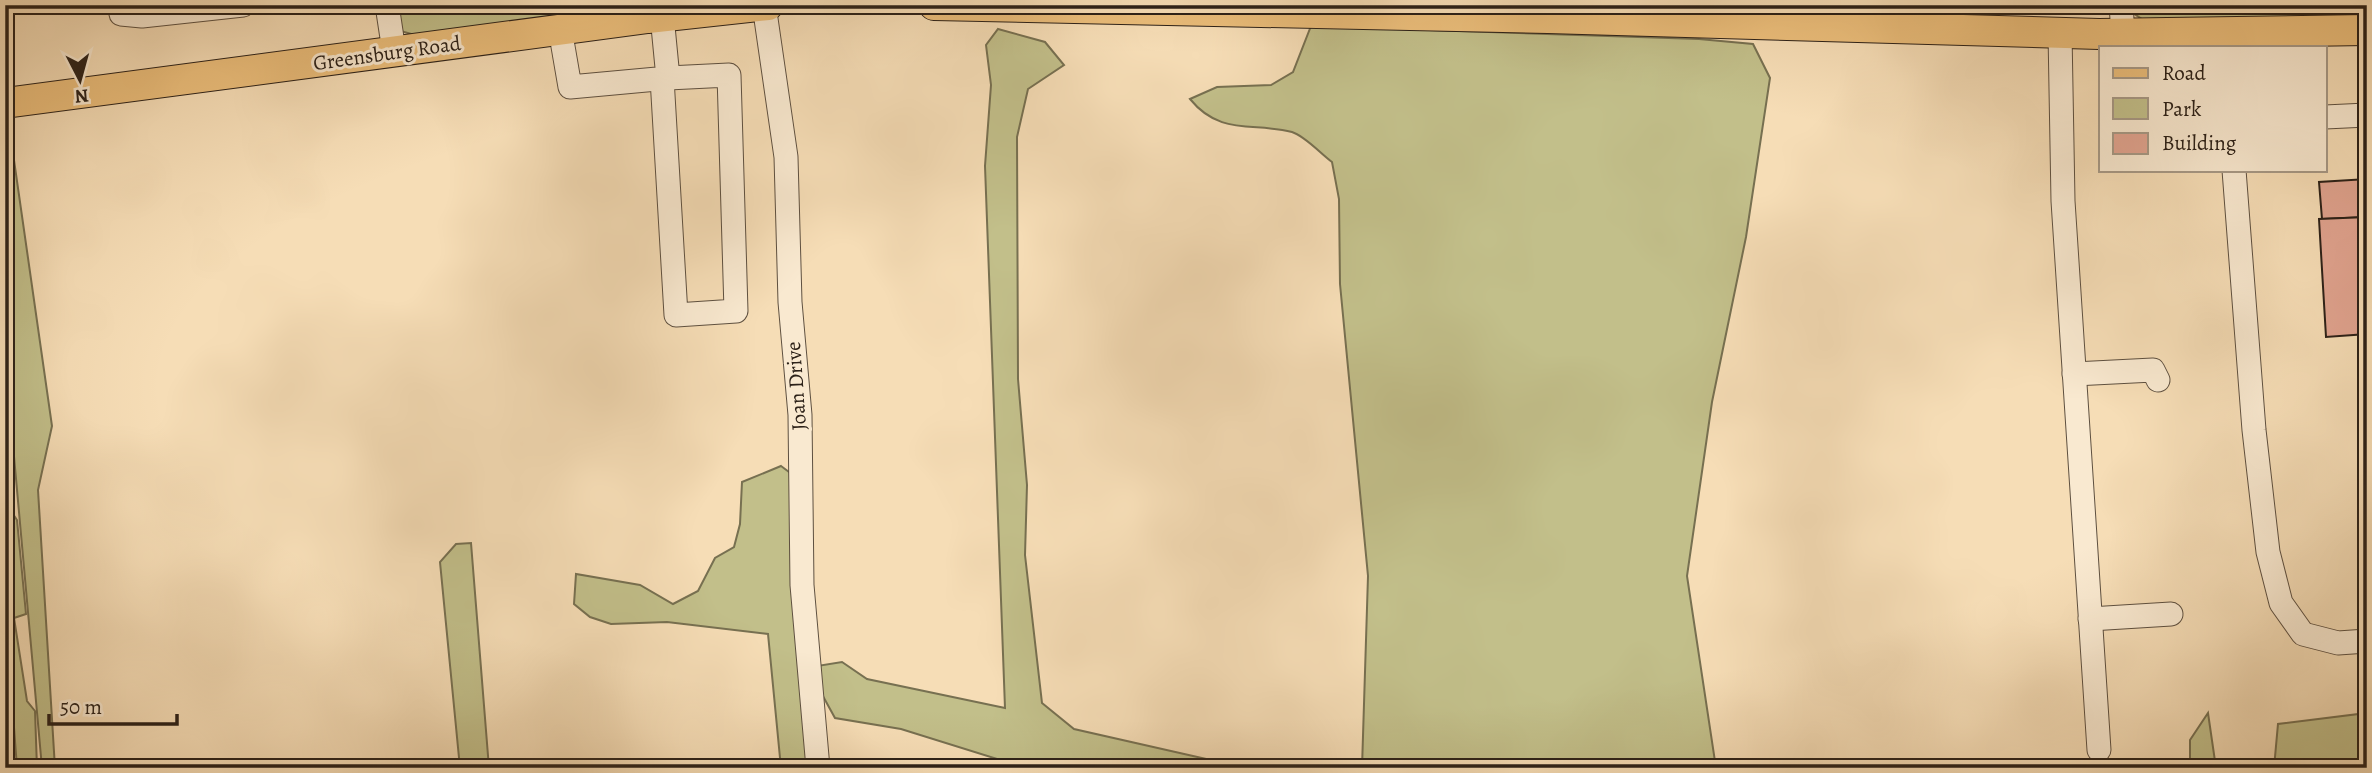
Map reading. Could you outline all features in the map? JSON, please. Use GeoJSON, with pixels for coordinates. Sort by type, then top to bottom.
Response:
{"type":"FeatureCollection","features":[{"type":"Feature","properties":{"kind":"main road","name":"Greensburg Road"},"geometry":{"type":"LineString","coordinates":[[5,103],[560,29],[766,5]]}},
{"type":"Feature","properties":{"kind":"main road"},"geometry":{"type":"LineString","coordinates":[[934,5],[1116,7],[2060,33],[2122,20],[2223,39],[2367,30]]}},
{"type":"Feature","properties":{"kind":"lane"},"geometry":{"type":"LineString","coordinates":[[120,5],[121,15],[142,16],[243,5]]}},
{"type":"Feature","properties":{"kind":"lane"},"geometry":{"type":"LineString","coordinates":[[387,5],[394,51]]}},
{"type":"Feature","properties":{"kind":"lane","name":"Joan Drive"},"geometry":{"type":"LineString","coordinates":[[766,5],[786,157],[790,302],[800,415],[802,585],[818,768]]}},
{"type":"Feature","properties":{"kind":"lane"},"geometry":{"type":"LineString","coordinates":[[560,29],[570,87],[665,78],[729,75],[736,310],[676,314],[665,78],[662,16]]}},
{"type":"Feature","properties":{"kind":"lane"},"geometry":{"type":"LineString","coordinates":[[2060,33],[2063,201],[2099,750]]}},
{"type":"Feature","properties":{"kind":"lane"},"geometry":{"type":"LineString","coordinates":[[2326,117],[2367,114]]}},
{"type":"Feature","properties":{"kind":"lane"},"geometry":{"type":"LineString","coordinates":[[2234,172],[2256,443],[2268,552],[2281,603],[2303,634],[2338,643],[2367,641]]}},
{"type":"Feature","properties":{"kind":"lane"},"geometry":{"type":"LineString","coordinates":[[2074,374],[2153,370],[2158,380]]}},
{"type":"Feature","properties":{"kind":"lane"},"geometry":{"type":"LineString","coordinates":[[2090,619],[2171,614]]}},
{"type":"Feature","properties":{"kind":"green space"},"geometry":{"type":"Polygon","coordinates":[[[395,5],[672,5],[422,37],[397,30],[395,5]]]}},
{"type":"Feature","properties":{"kind":"green space"},"geometry":{"type":"Polygon","coordinates":[[[1952,5],[2367,5],[2367,20],[2142,19],[2131,12],[1953,13],[1952,5]]]}},
{"type":"Feature","properties":{"kind":"green space"},"geometry":{"type":"Polygon","coordinates":[[[1311,26],[1699,39],[1753,44],[1770,78],[1746,237],[1712,402],[1687,576],[1716,768],[1362,768],[1368,576],[1340,284],[1339,199],[1332,162],[1297,134],[1225,123],[1201,111],[1190,99],[1217,87],[1271,85],[1293,72],[1311,26]]]}},
{"type":"Feature","properties":{"kind":"green space"},"geometry":{"type":"Polygon","coordinates":[[[998,29],[1045,42],[1064,65],[1028,89],[1017,137],[1018,379],[1027,485],[1025,555],[1042,703],[1074,729],[1246,768],[1026,768],[901,729],[835,718],[819,689],[817,666],[842,662],[867,679],[1005,708],[985,166],[991,85],[986,45],[998,29]]]}},
{"type":"Feature","properties":{"kind":"green space"},"geometry":{"type":"Polygon","coordinates":[[[5,124],[10,132],[52,426],[38,490],[55,768],[42,768],[11,423],[5,458],[5,124]]]}},
{"type":"Feature","properties":{"kind":"green space"},"geometry":{"type":"Polygon","coordinates":[[[781,466],[797,478],[818,768],[781,768],[768,634],[667,622],[611,624],[590,617],[574,604],[576,574],[640,585],[673,604],[698,591],[715,558],[734,547],[740,524],[742,482],[781,466]]]}},
{"type":"Feature","properties":{"kind":"green space"},"geometry":{"type":"Polygon","coordinates":[[[5,502],[17,520],[26,614],[14,618],[27,701],[35,711],[37,768],[17,768],[5,605],[5,502]]]}},
{"type":"Feature","properties":{"kind":"green space"},"geometry":{"type":"Polygon","coordinates":[[[471,543],[489,768],[460,768],[440,562],[456,544],[471,543]]]}},
{"type":"Feature","properties":{"kind":"green space"},"geometry":{"type":"Polygon","coordinates":[[[2208,713],[2216,768],[2190,768],[2190,740],[2208,713]]]}},
{"type":"Feature","properties":{"kind":"green space"},"geometry":{"type":"Polygon","coordinates":[[[2367,713],[2367,768],[2274,768],[2278,724],[2367,713]]]}},
{"type":"Feature","properties":{"kind":"building"},"geometry":{"type":"Polygon","coordinates":[[[2367,179],[2367,217],[2322,219],[2319,182],[2367,179]]]}},
{"type":"Feature","properties":{"kind":"building"},"geometry":{"type":"Polygon","coordinates":[[[2367,217],[2367,334],[2326,337],[2319,219],[2367,217]]]}}]}
